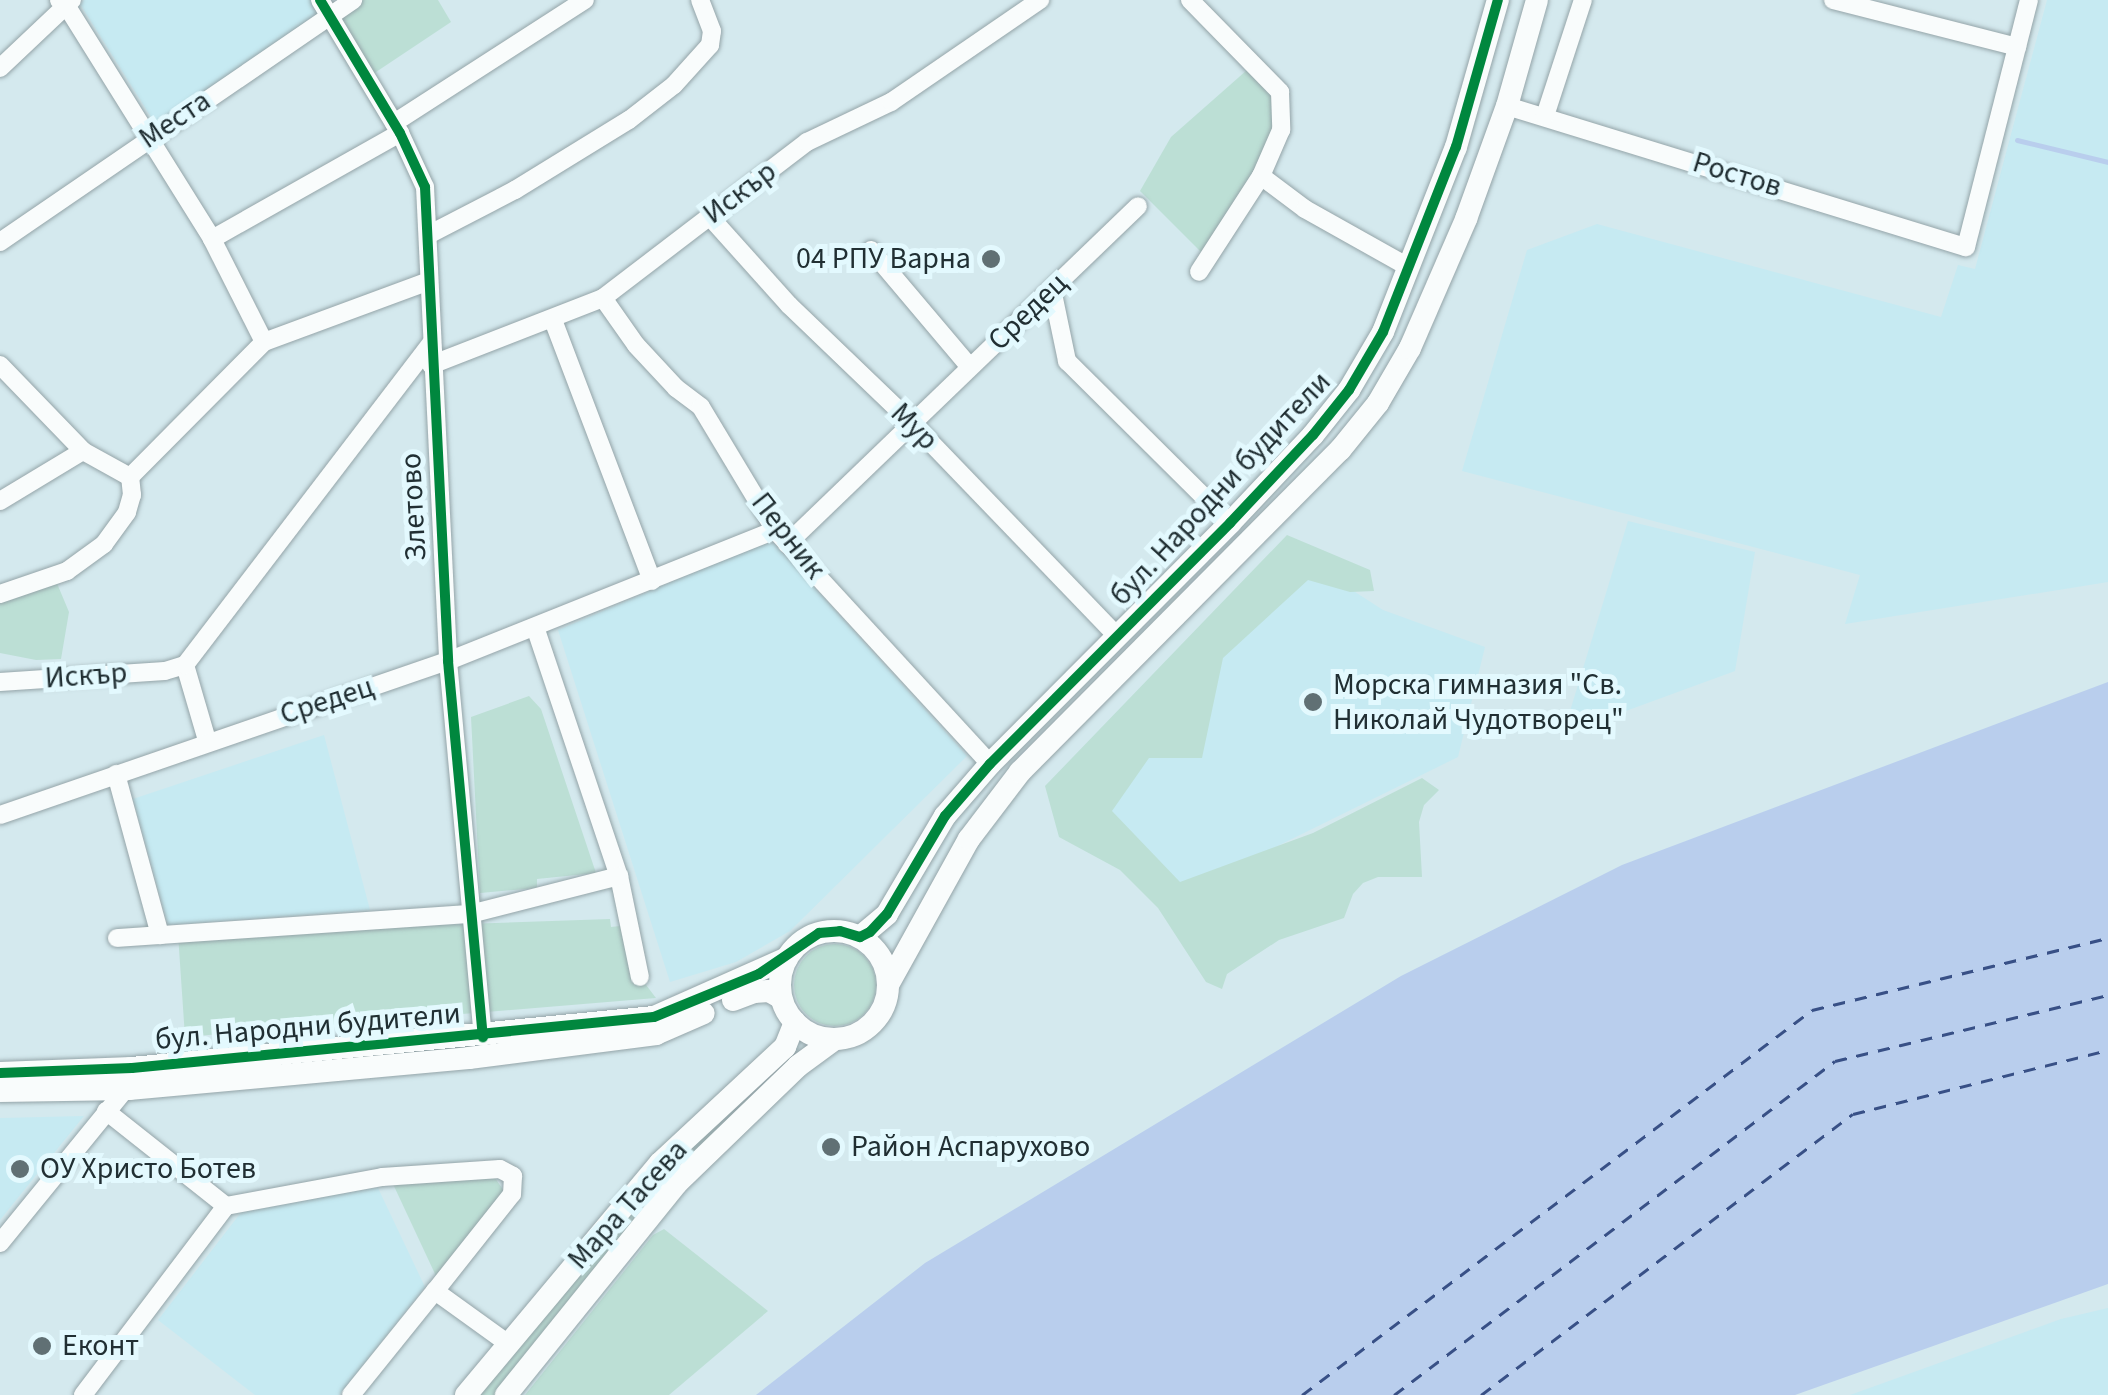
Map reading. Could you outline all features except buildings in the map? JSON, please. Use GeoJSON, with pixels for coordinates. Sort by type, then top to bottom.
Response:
{"type":"FeatureCollection","features":[{"type":"Feature","properties":{"kind":"main road","name":"бул. Народни будители"},"geometry":{"type":"LineString","coordinates":[[860,937],[887,914],[945,816],[990,764],[1230,522],[1313,435],[1349,390],[1383,332],[1456,148],[1498,0]]}},
{"type":"Feature","properties":{"kind":"main road","name":"бул. Народни будители"},"geometry":{"type":"LineString","coordinates":[[888,985],[969,840],[1020,772],[1318,474],[1378,404],[1410,348],[1443,276],[1508,106],[1537,0]]}},
{"type":"Feature","properties":{"kind":"main road"},"geometry":{"type":"LineString","coordinates":[[840,931],[860,937],[880,957],[888,985],[883,1006],[870,1024],[834,1039],[818,1036],[795,1022],[782,998],[780,978],[787,958],[800,942],[819,933],[840,931]]}},
{"type":"Feature","properties":{"kind":"main road","name":"бул. Народни будители"},"geometry":{"type":"LineString","coordinates":[[0,1090],[654,1017],[787,958]]}},
{"type":"Feature","properties":{"kind":"main road","name":"бул. Народни будители"},"geometry":{"type":"LineString","coordinates":[[0,1073],[130,1078],[469,1058],[656,1034],[754,992],[769,991],[782,998]]}},
{"type":"Feature","properties":{"kind":"main road","name":"Мара Тасева"},"geometry":{"type":"LineString","coordinates":[[466,1395],[660,1164],[786,1047],[795,1022]]}},
{"type":"Feature","properties":{"kind":"main road","name":"Мара Тасева"},"geometry":{"type":"LineString","coordinates":[[506,1395],[676,1184],[798,1066],[834,1039]]}},
{"type":"Feature","properties":{"kind":"street","name":"Места"},"geometry":{"type":"LineString","coordinates":[[0,242],[324,8],[353,0]]}},
{"type":"Feature","properties":{"kind":"street"},"geometry":{"type":"LineString","coordinates":[[212,239],[397,128],[586,0]]}},
{"type":"Feature","properties":{"kind":"street"},"geometry":{"type":"LineString","coordinates":[[430,234],[515,190],[629,120],[674,85],[710,45],[712,31],[700,0]]}},
{"type":"Feature","properties":{"kind":"street","name":"Искър"},"geometry":{"type":"LineString","coordinates":[[431,365],[602,298],[807,142],[892,102],[1040,0]]}},
{"type":"Feature","properties":{"kind":"street"},"geometry":{"type":"LineString","coordinates":[[1190,0],[1280,92],[1280,130],[1261,176],[1198,272]]}},
{"type":"Feature","properties":{"kind":"street"},"geometry":{"type":"LineString","coordinates":[[1546,116],[1582,0]]}},
{"type":"Feature","properties":{"kind":"street"},"geometry":{"type":"LineString","coordinates":[[1833,0],[1883,6],[2017,46],[2028,0]]}},
{"type":"Feature","properties":{"kind":"street"},"geometry":{"type":"LineString","coordinates":[[0,68],[66,2],[212,239],[264,342]]}},
{"type":"Feature","properties":{"kind":"street","name":"Злетово"},"geometry":{"type":"LineString","coordinates":[[324,8],[397,128],[424,187],[430,234],[431,365],[448,661],[483,1037]]}},
{"type":"Feature","properties":{"kind":"street","name":"Ростов"},"geometry":{"type":"LineString","coordinates":[[1508,106],[1966,246],[2017,46]]}},
{"type":"Feature","properties":{"kind":"street"},"geometry":{"type":"LineString","coordinates":[[1261,176],[1305,209],[1410,268]]}},
{"type":"Feature","properties":{"kind":"street","name":"Средец"},"geometry":{"type":"LineString","coordinates":[[0,815],[207,740],[448,661],[781,537],[912,423],[1138,206]]}},
{"type":"Feature","properties":{"kind":"street","name":"Мур"},"geometry":{"type":"LineString","coordinates":[[710,217],[789,305],[912,423],[1118,637]]}},
{"type":"Feature","properties":{"kind":"street"},"geometry":{"type":"LineString","coordinates":[[872,250],[970,368]]}},
{"type":"Feature","properties":{"kind":"street"},"geometry":{"type":"LineString","coordinates":[[130,478],[264,342],[430,281]]}},
{"type":"Feature","properties":{"kind":"street"},"geometry":{"type":"LineString","coordinates":[[1052,290],[1067,362],[1230,522]]}},
{"type":"Feature","properties":{"kind":"street","name":"Перник"},"geometry":{"type":"LineString","coordinates":[[602,298],[636,345],[676,388],[701,407],[781,537],[990,764]]}},
{"type":"Feature","properties":{"kind":"street"},"geometry":{"type":"LineString","coordinates":[[553,320],[652,582]]}},
{"type":"Feature","properties":{"kind":"street"},"geometry":{"type":"LineString","coordinates":[[207,740],[185,665],[431,343]]}},
{"type":"Feature","properties":{"kind":"street"},"geometry":{"type":"LineString","coordinates":[[0,365],[83,451],[130,478]]}},
{"type":"Feature","properties":{"kind":"street"},"geometry":{"type":"LineString","coordinates":[[0,501],[83,451]]}},
{"type":"Feature","properties":{"kind":"street"},"geometry":{"type":"LineString","coordinates":[[0,594],[68,571],[104,544],[126,512],[132,495],[130,478]]}},
{"type":"Feature","properties":{"kind":"street"},"geometry":{"type":"LineString","coordinates":[[535,627],[619,876],[640,978]]}},
{"type":"Feature","properties":{"kind":"street","name":"Искър"},"geometry":{"type":"LineString","coordinates":[[0,682],[165,671],[185,665]]}},
{"type":"Feature","properties":{"kind":"street"},"geometry":{"type":"LineString","coordinates":[[116,774],[160,935]]}},
{"type":"Feature","properties":{"kind":"street"},"geometry":{"type":"LineString","coordinates":[[118,938],[470,914],[619,876]]}},
{"type":"Feature","properties":{"kind":"street"},"geometry":{"type":"LineString","coordinates":[[0,1243],[130,1078]]}},
{"type":"Feature","properties":{"kind":"street"},"geometry":{"type":"LineString","coordinates":[[106,1111],[226,1206]]}},
{"type":"Feature","properties":{"kind":"street"},"geometry":{"type":"LineString","coordinates":[[83,1395],[226,1206],[382,1177],[510,1172],[514,1190],[351,1395]]}},
{"type":"Feature","properties":{"kind":"street"},"geometry":{"type":"LineString","coordinates":[[435,1290],[507,1343]]}},
{"type":"Feature","properties":{"kind":"shaded area"},"geometry":{"type":"Polygon","coordinates":[[[84,0],[311,0],[320,15],[156,125],[80,4],[84,0]]]}},
{"type":"Feature","properties":{"kind":"shaded area"},"geometry":{"type":"Polygon","coordinates":[[[2047,0],[2108,0],[2108,582],[1845,624],[1860,575],[1462,471],[1527,250],[1597,224],[1941,317],[1958,265],[1975,269],[2047,0]]]}},
{"type":"Feature","properties":{"kind":"shaded area"},"geometry":{"type":"Polygon","coordinates":[[[1628,521],[1755,552],[1735,671],[1563,734],[1628,521]]]}},
{"type":"Feature","properties":{"kind":"shaded area"},"geometry":{"type":"Polygon","coordinates":[[[771,540],[967,756],[790,931],[736,962],[670,982],[558,630],[771,540]]]}},
{"type":"Feature","properties":{"kind":"shaded area","name":"Морска гимназия \"Св. Николай Чудотворец\""},"geometry":{"type":"Polygon","coordinates":[[[1304,559],[1383,610],[1485,647],[1458,757],[1162,903],[1061,792],[1304,559]]]}},
{"type":"Feature","properties":{"kind":"shaded area"},"geometry":{"type":"Polygon","coordinates":[[[2108,682],[2108,1284],[1795,1395],[756,1395],[925,1263],[1401,976],[1622,865],[2108,682]]]}},
{"type":"Feature","properties":{"kind":"shaded area"},"geometry":{"type":"Polygon","coordinates":[[[324,735],[370,910],[168,925],[133,799],[324,735]]]}},
{"type":"Feature","properties":{"kind":"shaded area","name":"ОУ Христо Ботев"},"geometry":{"type":"Polygon","coordinates":[[[84,1116],[0,1220],[0,1118],[84,1116]]]}},
{"type":"Feature","properties":{"kind":"shaded area"},"geometry":{"type":"Polygon","coordinates":[[[378,1188],[425,1287],[339,1395],[255,1395],[158,1320],[246,1206],[378,1188]]]}},
{"type":"Feature","properties":{"kind":"shaded area"},"geometry":{"type":"Polygon","coordinates":[[[2108,1308],[2108,1395],[1850,1395],[2061,1319],[2108,1308]]]}},
{"type":"Feature","properties":{"kind":"green space"},"geometry":{"type":"Polygon","coordinates":[[[353,0],[438,0],[451,22],[367,78],[329,16],[353,0]]]}},
{"type":"Feature","properties":{"kind":"green space"},"geometry":{"type":"Polygon","coordinates":[[[1247,70],[1274,96],[1274,127],[1268,149],[1201,252],[1140,191],[1171,137],[1247,70]]]}},
{"type":"Feature","properties":{"kind":"green space"},"geometry":{"type":"Polygon","coordinates":[[[1287,535],[1370,570],[1374,591],[1350,592],[1308,580],[1223,658],[1202,758],[1149,758],[1112,811],[1180,882],[1313,833],[1422,778],[1439,790],[1424,805],[1419,822],[1422,877],[1378,877],[1363,883],[1353,894],[1344,918],[1279,940],[1227,974],[1222,989],[1206,982],[1158,908],[1120,870],[1059,837],[1045,786],[1287,535]]]}},
{"type":"Feature","properties":{"kind":"green space"},"geometry":{"type":"Polygon","coordinates":[[[56,581],[69,612],[61,659],[36,660],[0,653],[0,600],[33,592],[56,581]]]}},
{"type":"Feature","properties":{"kind":"green space"},"geometry":{"type":"Polygon","coordinates":[[[529,696],[541,709],[596,873],[537,879],[537,888],[480,893],[471,717],[529,696]]]}},
{"type":"Feature","properties":{"kind":"green space"},"geometry":{"type":"Polygon","coordinates":[[[610,919],[611,927],[629,925],[640,977],[656,998],[185,1037],[178,934],[610,919]]]}},
{"type":"Feature","properties":{"kind":"green space"},"geometry":{"type":"Polygon","coordinates":[[[827,944],[843,944],[869,962],[876,985],[873,1001],[864,1014],[843,1026],[827,1026],[801,1008],[794,993],[794,977],[812,951],[827,944]]]}},
{"type":"Feature","properties":{"kind":"green space"},"geometry":{"type":"Polygon","coordinates":[[[741,1090],[756,1106],[506,1395],[466,1395],[741,1090]]]}},
{"type":"Feature","properties":{"kind":"green space"},"geometry":{"type":"Polygon","coordinates":[[[495,1178],[504,1191],[436,1276],[393,1184],[495,1178]]]}},
{"type":"Feature","properties":{"kind":"green space"},"geometry":{"type":"Polygon","coordinates":[[[664,1229],[768,1311],[669,1395],[525,1395],[653,1235],[664,1229]]]}},
{"type":"Feature","properties":{"kind":"waterway"},"geometry":{"type":"LineString","coordinates":[[2017,140],[2108,162]]}},
{"type":"Feature","properties":{"kind":"ferry route"},"geometry":{"type":"LineString","coordinates":[[1302,1395],[1812,1010],[2108,938]]}},
{"type":"Feature","properties":{"kind":"ferry route"},"geometry":{"type":"LineString","coordinates":[[1394,1395],[1835,1061],[2108,995]]}},
{"type":"Feature","properties":{"kind":"ferry route"},"geometry":{"type":"LineString","coordinates":[[1481,1395],[1853,1114],[2108,1050]]}},
{"type":"Feature","properties":{"kind":"cycle path"},"geometry":{"type":"LineString","coordinates":[[320,0],[400,133],[425,187],[448,661],[483,1037]]}},
{"type":"Feature","properties":{"kind":"cycle path"},"geometry":{"type":"LineString","coordinates":[[0,1073],[132,1068],[654,1017],[759,974],[819,933],[840,931],[860,937],[870,932],[887,914],[945,816],[990,764],[1230,523],[1313,435],[1349,390],[1383,332],[1456,147],[1498,0]]}},
{"type":"Feature","properties":{"kind":"place","name":"04 РПУ Варна"},"geometry":{"type":"Point","coordinates":[991,259]}},
{"type":"Feature","properties":{"kind":"place","name":"Морска гимназия \"Св. Николай Чудотворец\""},"geometry":{"type":"Point","coordinates":[1313,702]}},
{"type":"Feature","properties":{"kind":"place","name":"Район Аспарухово"},"geometry":{"type":"Point","coordinates":[831,1147]}},
{"type":"Feature","properties":{"kind":"place","name":"ОУ Христо Ботев"},"geometry":{"type":"Point","coordinates":[20,1169]}},
{"type":"Feature","properties":{"kind":"place","name":"Еконт"},"geometry":{"type":"Point","coordinates":[42,1346]}}]}
